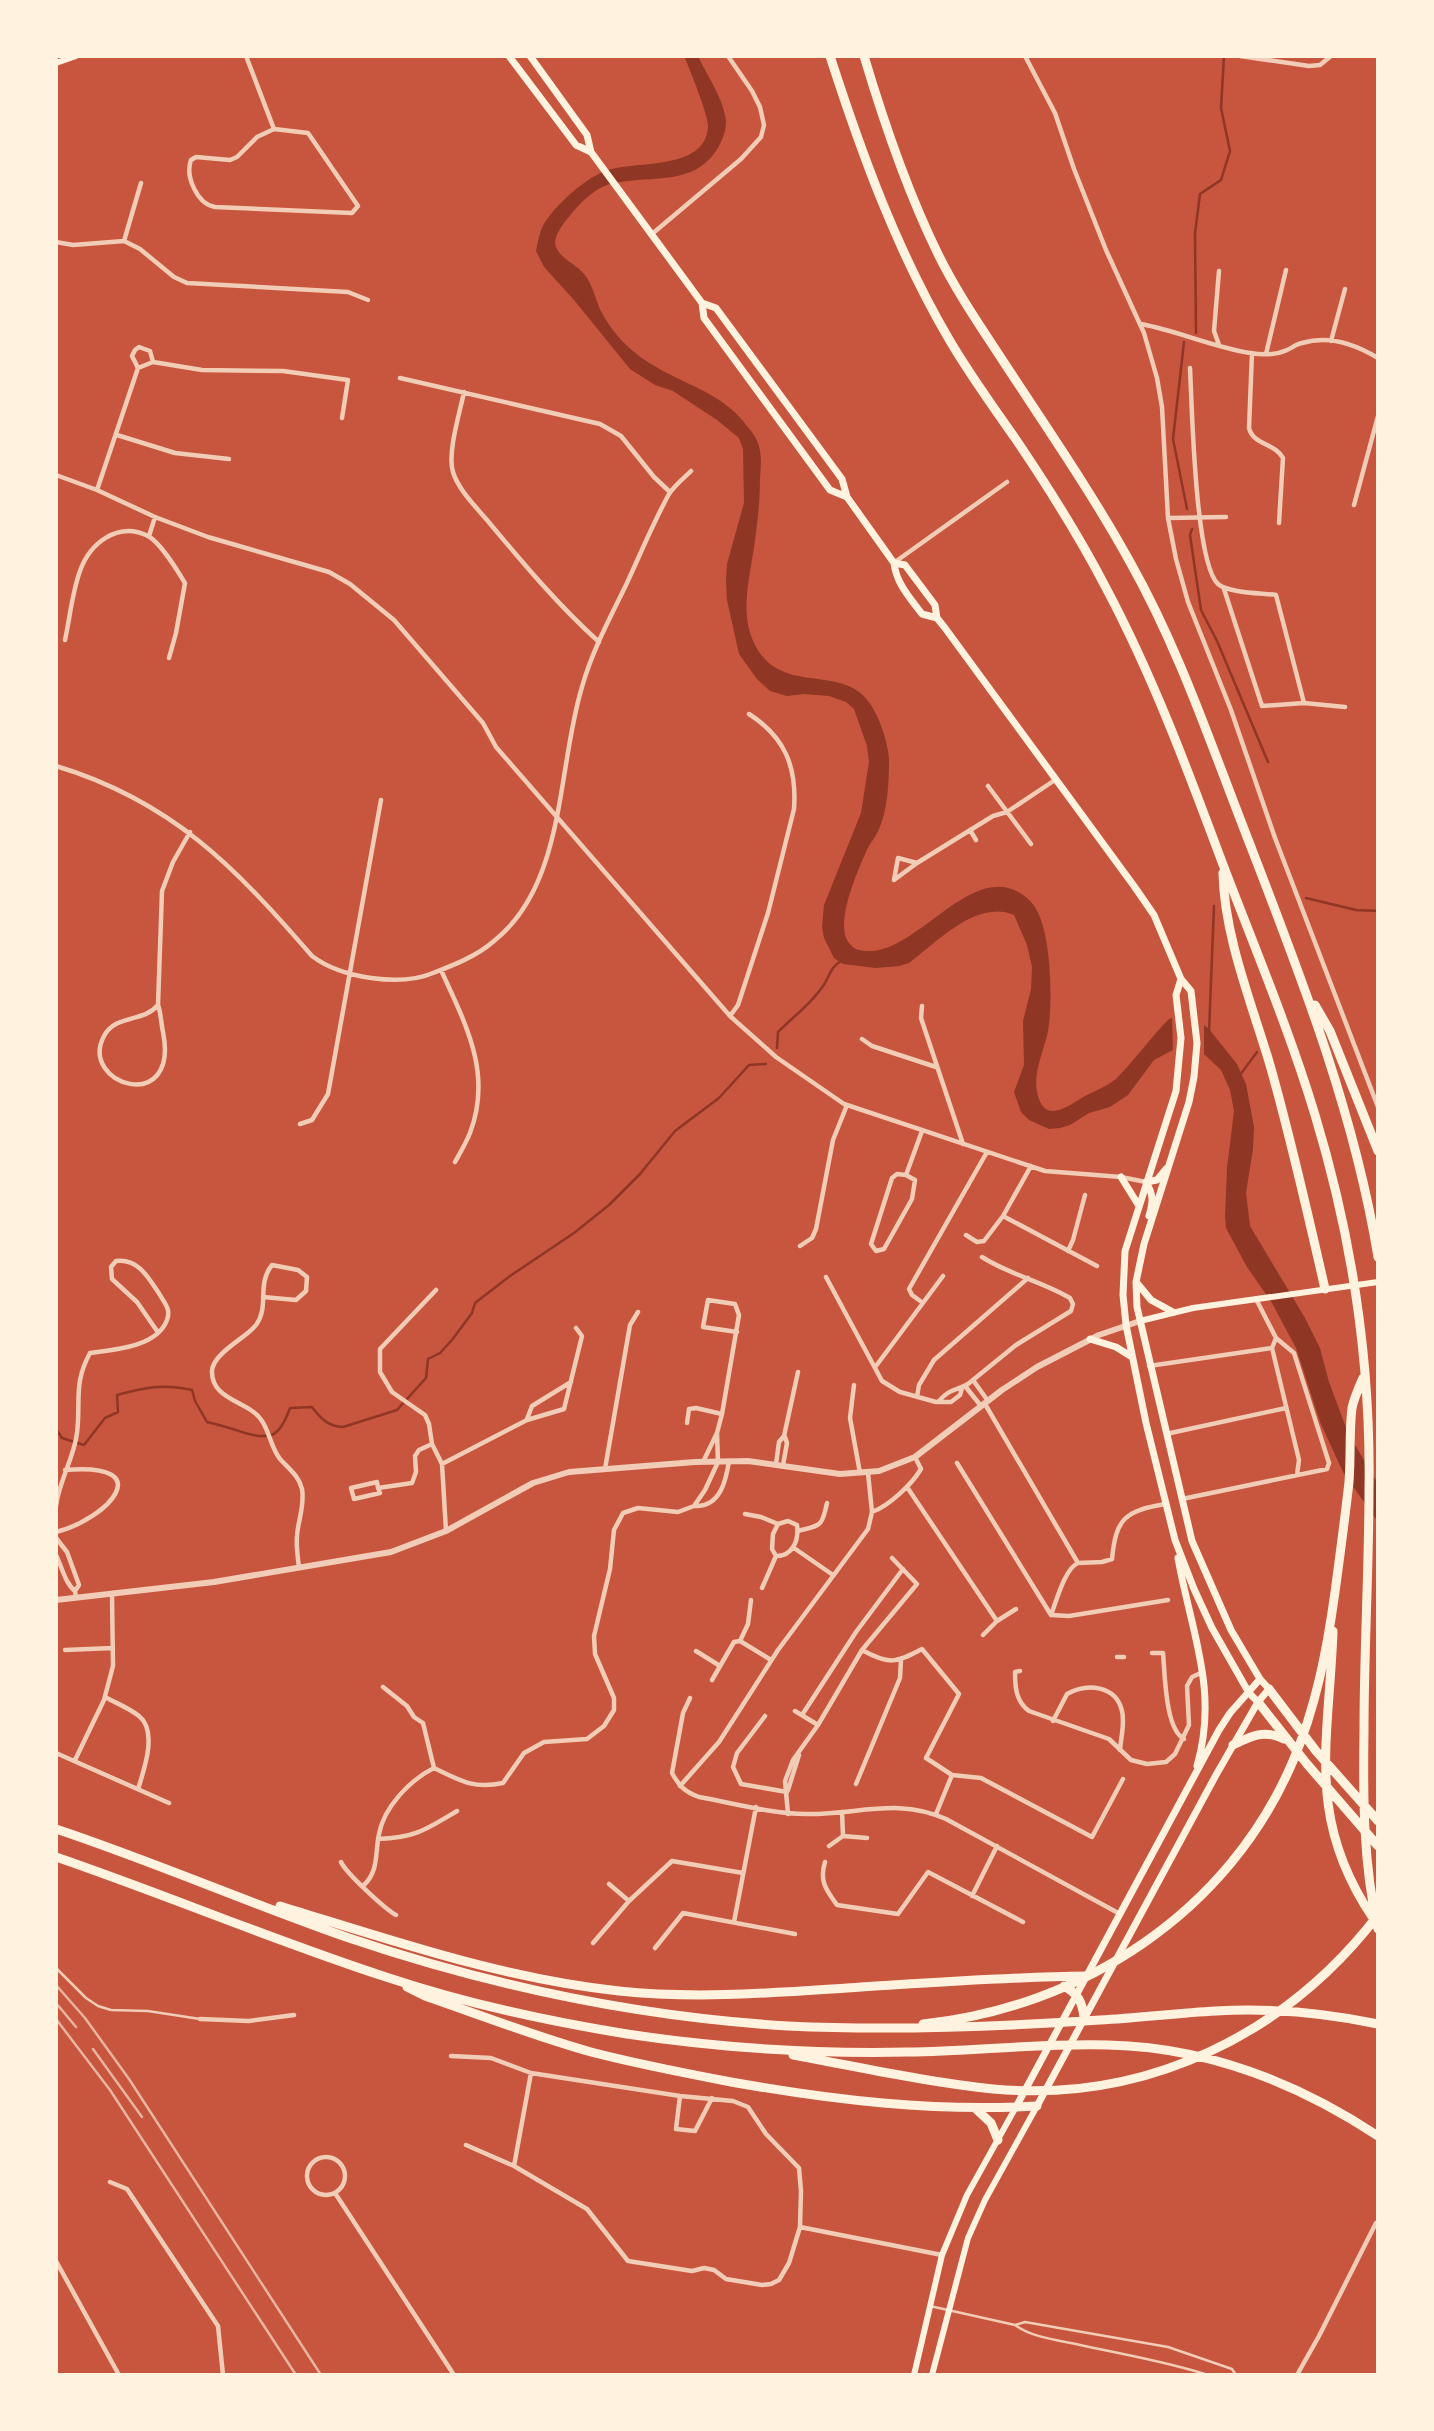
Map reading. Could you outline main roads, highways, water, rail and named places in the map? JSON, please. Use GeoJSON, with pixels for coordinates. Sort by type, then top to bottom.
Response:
{"type":"FeatureCollection","features":[{"type":"Feature","properties":{"kind":"highway"},"geometry":{"type":"LineString","coordinates":[[830,56],[856,138],[904,255],[953,346],[1037,471],[1104,583],[1130,634],[1167,717],[1274,997],[1315,1116],[1352,1265],[1365,1373],[1370,1487],[1363,1774],[1369,1880],[1378,1927]]}},
{"type":"Feature","properties":{"kind":"highway"},"geometry":{"type":"LineString","coordinates":[[864,56],[886,126],[939,256],[981,328],[1095,502],[1159,617],[1206,726],[1336,1079],[1367,1195],[1378,1257]]}},
{"type":"Feature","properties":{"kind":"highway"},"geometry":{"type":"LineString","coordinates":[[1223,864],[1223,898],[1286,1121],[1322,1289]]}},
{"type":"Feature","properties":{"kind":"highway"},"geometry":{"type":"LineString","coordinates":[[1301,980],[1330,1031],[1378,1151]]}},
{"type":"Feature","properties":{"kind":"highway"},"geometry":{"type":"LineString","coordinates":[[1365,1373],[1353,1406],[1348,1491],[1335,1593],[1324,1774],[1330,1826],[1348,1876],[1378,1927]]}},
{"type":"Feature","properties":{"kind":"highway"},"geometry":{"type":"LineString","coordinates":[[886,2028],[961,2019],[1045,1996],[1112,1964],[1170,1923],[1195,1901],[1241,1850],[1283,1780],[1298,1747],[1314,1700],[1335,1593]]}},
{"type":"Feature","properties":{"kind":"highway"},"geometry":{"type":"LineString","coordinates":[[1269,1689],[1316,1751],[1378,1821]]}},
{"type":"Feature","properties":{"kind":"highway"},"geometry":{"type":"LineString","coordinates":[[1258,1702],[1378,1843]]}},
{"type":"Feature","properties":{"kind":"highway"},"geometry":{"type":"LineString","coordinates":[[1233,1745],[1253,1735],[1265,1733],[1290,1742]]}},
{"type":"Feature","properties":{"kind":"highway"},"geometry":{"type":"LineString","coordinates":[[1363,1774],[1378,1843]]}},
{"type":"Feature","properties":{"kind":"highway"},"geometry":{"type":"LineString","coordinates":[[56,1829],[390,1951],[468,1974],[587,2001],[722,2020],[788,2026],[943,2029],[1248,2011],[1378,2024]]}},
{"type":"Feature","properties":{"kind":"highway"},"geometry":{"type":"LineString","coordinates":[[56,1857],[387,1978],[425,1996],[516,2028],[622,2060],[826,2098],[975,2108],[1037,2106]]}},
{"type":"Feature","properties":{"kind":"highway"},"geometry":{"type":"LineString","coordinates":[[211,1885],[461,1959],[532,1976],[620,1991],[675,1995],[736,1995],[1086,1976]]}},
{"type":"Feature","properties":{"kind":"highway"},"geometry":{"type":"LineString","coordinates":[[754,2048],[994,2089],[1060,2089],[1115,2083],[1195,2059],[1234,2040],[1296,2000],[1338,1963],[1378,1915]]}},
{"type":"Feature","properties":{"kind":"highway"},"geometry":{"type":"LineString","coordinates":[[1048,1976],[1077,1993],[1084,2017]]}},
{"type":"Feature","properties":{"kind":"highway"},"geometry":{"type":"LineString","coordinates":[[387,1978],[582,2026],[663,2039],[754,2048],[870,2053],[1108,2045],[1177,2052],[1244,2068],[1307,2094],[1378,2136]]}},
{"type":"Feature","properties":{"kind":"highway"},"geometry":{"type":"LineString","coordinates":[[975,2108],[991,2123],[998,2140]]}},
{"type":"Feature","properties":{"kind":"main road"},"geometry":{"type":"LineString","coordinates":[[56,63],[76,56]]}},
{"type":"Feature","properties":{"kind":"main road"},"geometry":{"type":"LineString","coordinates":[[509,56],[576,145],[591,152]]}},
{"type":"Feature","properties":{"kind":"main road"},"geometry":{"type":"LineString","coordinates":[[530,56],[587,135],[591,152],[702,303],[704,318],[831,490],[847,496]]}},
{"type":"Feature","properties":{"kind":"main road"},"geometry":{"type":"LineString","coordinates":[[702,303],[716,309],[842,479],[847,496],[894,563],[895,575],[922,614],[937,618]]}},
{"type":"Feature","properties":{"kind":"main road"},"geometry":{"type":"LineString","coordinates":[[894,563],[905,565],[935,605],[937,618],[1154,915],[1181,979],[1191,991],[1196,1059],[1191,1093],[1144,1244],[1136,1282],[1137,1307],[1192,1541],[1231,1630],[1260,1679],[1269,1689],[1258,1702],[1233,1745],[976,2219],[961,2258],[932,2375]]}},
{"type":"Feature","properties":{"kind":"main road"},"geometry":{"type":"LineString","coordinates":[[1181,979],[1176,995],[1181,1038],[1176,1091],[1125,1251],[1122,1295],[1132,1358],[1204,1671],[1206,1725],[1193,1780]]}},
{"type":"Feature","properties":{"kind":"main road"},"geometry":{"type":"LineString","coordinates":[[1146,1182],[1157,1180],[1168,1167]]}},
{"type":"Feature","properties":{"kind":"main road"},"geometry":{"type":"LineString","coordinates":[[1121,1177],[1139,1207]]}},
{"type":"Feature","properties":{"kind":"main road"},"geometry":{"type":"LineString","coordinates":[[1144,1244],[1143,1234],[1153,1198],[1153,1192],[1146,1182]]}},
{"type":"Feature","properties":{"kind":"main road"},"geometry":{"type":"LineString","coordinates":[[1136,1282],[1150,1299],[1173,1312]]}},
{"type":"Feature","properties":{"kind":"main road"},"geometry":{"type":"LineString","coordinates":[[1140,1321],[1173,1312],[1255,1298],[1378,1282]]}},
{"type":"Feature","properties":{"kind":"main road"},"geometry":{"type":"LineString","coordinates":[[1090,1339],[1116,1347],[1132,1358]]}},
{"type":"Feature","properties":{"kind":"main road"},"geometry":{"type":"LineString","coordinates":[[1175,1540],[1212,1628],[1249,1693],[1258,1702]]}},
{"type":"Feature","properties":{"kind":"main road"},"geometry":{"type":"LineString","coordinates":[[914,2375],[942,2255],[967,2195],[1230,1713],[1260,1679]]}},
{"type":"Feature","properties":{"kind":"waterway"},"geometry":{"type":"LineString","coordinates":[[1196,333],[1195,233],[1200,194],[1221,180],[1230,151],[1221,108],[1224,56]]}},
{"type":"Feature","properties":{"kind":"waterway"},"geometry":{"type":"LineString","coordinates":[[1184,342],[1173,439],[1187,509]]}},
{"type":"Feature","properties":{"kind":"waterway"},"geometry":{"type":"LineString","coordinates":[[1192,529],[1190,535],[1201,610],[1217,641],[1268,762]]}},
{"type":"Feature","properties":{"kind":"waterway"},"geometry":{"type":"LineString","coordinates":[[1306,898],[1356,910],[1378,911]]}},
{"type":"Feature","properties":{"kind":"waterway"},"geometry":{"type":"LineString","coordinates":[[1209,1032],[1214,906]]}},
{"type":"Feature","properties":{"kind":"waterway"},"geometry":{"type":"LineString","coordinates":[[777,1048],[778,1032],[815,996],[833,968],[841,961]]}},
{"type":"Feature","properties":{"kind":"waterway"},"geometry":{"type":"LineString","coordinates":[[1240,1075],[1257,1052]]}},
{"type":"Feature","properties":{"kind":"waterway"},"geometry":{"type":"LineString","coordinates":[[56,1429],[62,1438],[84,1445],[105,1418],[118,1412],[117,1395],[154,1387],[192,1390],[207,1422],[262,1436],[269,1436],[279,1430],[290,1408],[312,1407],[325,1421],[343,1427],[397,1410],[426,1378],[428,1359],[440,1353],[452,1340],[472,1313],[475,1303],[609,1205],[640,1174],[675,1131],[719,1098],[749,1065],[766,1064]]}},
{"type":"Feature","properties":{"kind":"railway"},"geometry":{"type":"LineString","coordinates":[[56,1985],[85,2018],[129,2079],[321,2375]]}},
{"type":"Feature","properties":{"kind":"railway"},"geometry":{"type":"LineString","coordinates":[[56,2003],[76,2027]]}},
{"type":"Feature","properties":{"kind":"railway"},"geometry":{"type":"LineString","coordinates":[[56,2019],[110,2090],[296,2375]]}},
{"type":"Feature","properties":{"kind":"railway"},"geometry":{"type":"LineString","coordinates":[[93,2049],[142,2117]]}}]}
